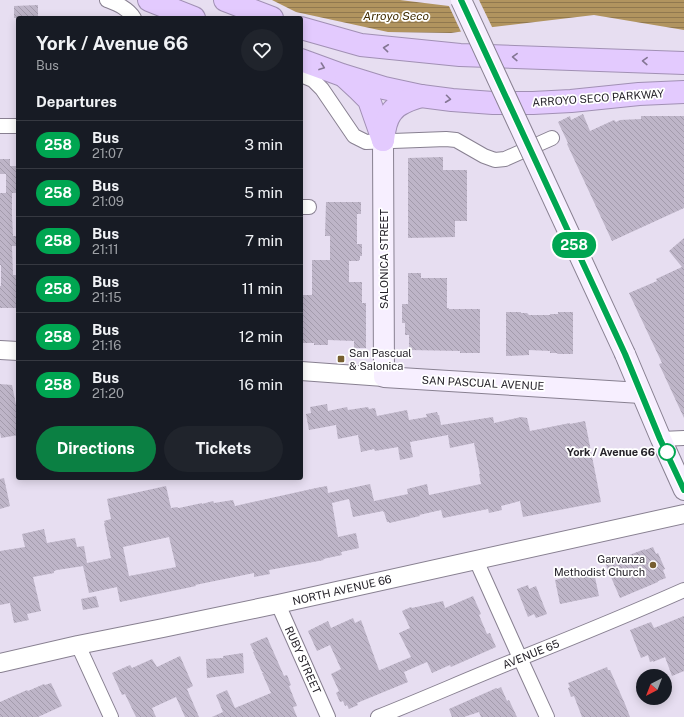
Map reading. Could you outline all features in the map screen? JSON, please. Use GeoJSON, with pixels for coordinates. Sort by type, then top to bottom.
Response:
{"type":"FeatureCollection","features":[{"type":"Feature","properties":{"kind":"highway"},"geometry":{"type":"LineString","coordinates":[[149,0],[189,16]]}},
{"type":"Feature","properties":{"kind":"highway"},"geometry":{"type":"LineString","coordinates":[[226,0],[267,16]]}},
{"type":"Feature","properties":{"kind":"highway"},"geometry":{"type":"LineString","coordinates":[[303,29],[361,45],[452,54],[684,63]]}},
{"type":"Feature","properties":{"kind":"highway","name":"ARROYO SECO PARKWAY"},"geometry":{"type":"LineString","coordinates":[[303,61],[384,88],[421,96],[452,100],[493,103],[533,103],[571,101],[639,94],[684,92]]}},
{"type":"Feature","properties":{"kind":"highway"},"geometry":{"type":"LineString","coordinates":[[342,75],[369,100],[383,140]]}},
{"type":"Feature","properties":{"kind":"highway"},"geometry":{"type":"LineString","coordinates":[[383,140],[386,122],[391,112],[401,103],[421,96]]}},
{"type":"Feature","properties":{"kind":"main road"},"geometry":{"type":"LineString","coordinates":[[461,0],[625,354],[660,439],[684,490]]}},
{"type":"Feature","properties":{"kind":"main road","name":"SALONICA STREET"},"geometry":{"type":"LineString","coordinates":[[383,140],[384,377]]}},
{"type":"Feature","properties":{"kind":"main road","name":"SAN PASCUAL AVENUE"},"geometry":{"type":"LineString","coordinates":[[384,377],[641,393]]}},
{"type":"Feature","properties":{"kind":"street"},"geometry":{"type":"LineString","coordinates":[[107,0],[124,7],[133,16]]}},
{"type":"Feature","properties":{"kind":"street"},"geometry":{"type":"LineString","coordinates":[[303,76],[312,80],[322,89],[354,136],[366,142],[383,140],[456,140],[484,156],[495,160],[505,159],[552,138]]}},
{"type":"Feature","properties":{"kind":"street"},"geometry":{"type":"LineString","coordinates":[[0,126],[16,126]]}},
{"type":"Feature","properties":{"kind":"street"},"geometry":{"type":"LineString","coordinates":[[0,350],[16,351]]}},
{"type":"Feature","properties":{"kind":"street","name":"SAN PASCUAL AVENUE"},"geometry":{"type":"LineString","coordinates":[[303,371],[384,377]]}},
{"type":"Feature","properties":{"kind":"street"},"geometry":{"type":"LineString","coordinates":[[660,439],[684,438]]}},
{"type":"Feature","properties":{"kind":"street","name":"NORTH AVENUE 66"},"geometry":{"type":"LineString","coordinates":[[0,663],[78,645],[278,604],[684,514]]}},
{"type":"Feature","properties":{"kind":"street"},"geometry":{"type":"LineString","coordinates":[[476,560],[547,717]]}},
{"type":"Feature","properties":{"kind":"street","name":"AVENUE 65"},"geometry":{"type":"LineString","coordinates":[[378,717],[684,590]]}},
{"type":"Feature","properties":{"kind":"street","name":"RUBY STREET"},"geometry":{"type":"LineString","coordinates":[[278,604],[328,717]]}},
{"type":"Feature","properties":{"kind":"street"},"geometry":{"type":"LineString","coordinates":[[78,645],[111,717]]}},
{"type":"Feature","properties":{"kind":"water","name":"Arroyo Seco"},"geometry":{"type":"Polygon","coordinates":[[[272,0],[400,0],[449,6],[480,0],[684,0],[684,30],[594,15],[451,33],[388,32],[296,12],[272,0]]]}},
{"type":"Feature","properties":{"kind":"pier"},"geometry":{"type":"Polygon","coordinates":[[[479,0],[493,29],[462,34],[448,4],[479,0]]]}},
{"type":"Feature","properties":{"kind":"building"},"geometry":{"type":"Polygon","coordinates":[[[38,5],[38,16],[16,16],[16,18],[14,18],[14,6],[38,5]]]}},
{"type":"Feature","properties":{"kind":"building"},"geometry":{"type":"Polygon","coordinates":[[[583,114],[590,131],[614,120],[616,122],[620,120],[641,119],[641,116],[684,116],[684,208],[612,241],[558,122],[570,116],[571,120],[583,114]]]}},
{"type":"Feature","properties":{"kind":"building"},"geometry":{"type":"Polygon","coordinates":[[[443,157],[443,170],[467,170],[467,221],[455,221],[455,237],[408,238],[408,158],[443,157]]]}},
{"type":"Feature","properties":{"kind":"building"},"geometry":{"type":"Polygon","coordinates":[[[0,159],[10,159],[10,166],[16,166],[16,193],[12,193],[12,215],[13,236],[16,236],[16,246],[12,246],[13,275],[16,275],[16,308],[0,308],[0,193],[6,193],[6,174],[0,174],[0,159]]]}},
{"type":"Feature","properties":{"kind":"building"},"geometry":{"type":"Polygon","coordinates":[[[326,202],[361,202],[361,214],[357,214],[357,244],[362,244],[362,256],[360,256],[359,261],[349,261],[349,282],[362,282],[362,303],[366,303],[366,348],[354,348],[354,341],[328,340],[328,345],[303,343],[303,295],[312,295],[312,260],[330,260],[330,236],[325,236],[326,202]]]}},
{"type":"Feature","properties":{"kind":"building"},"geometry":{"type":"Polygon","coordinates":[[[684,238],[684,418],[659,364],[662,363],[629,293],[657,281],[656,279],[682,267],[669,251],[684,238]]]}},
{"type":"Feature","properties":{"kind":"building"},"geometry":{"type":"Polygon","coordinates":[[[408,273],[421,273],[421,278],[447,278],[447,308],[449,309],[480,309],[480,353],[409,350],[409,335],[405,335],[405,323],[402,323],[402,304],[408,304],[408,273]]]}},
{"type":"Feature","properties":{"kind":"building"},"geometry":{"type":"Polygon","coordinates":[[[506,312],[521,312],[529,315],[550,315],[558,314],[558,312],[573,312],[573,354],[558,354],[550,353],[550,351],[529,350],[529,355],[506,356],[506,312]]]}},
{"type":"Feature","properties":{"kind":"building"},"geometry":{"type":"Polygon","coordinates":[[[0,384],[12,385],[16,405],[16,435],[1,438],[0,384]]]}},
{"type":"Feature","properties":{"kind":"building"},"geometry":{"type":"Polygon","coordinates":[[[327,404],[328,411],[347,407],[348,410],[368,407],[369,409],[375,408],[377,416],[407,410],[409,420],[427,417],[426,414],[437,412],[441,425],[493,417],[494,423],[521,417],[527,418],[530,431],[585,421],[601,502],[523,517],[520,501],[501,506],[502,510],[489,513],[488,509],[443,518],[441,510],[389,523],[387,522],[383,511],[353,517],[349,499],[332,503],[338,537],[356,533],[359,548],[341,552],[342,555],[323,559],[324,560],[269,570],[270,574],[254,577],[254,573],[120,602],[117,587],[89,593],[83,566],[57,570],[54,571],[54,573],[33,577],[41,611],[27,614],[29,620],[14,623],[10,603],[0,605],[0,551],[25,547],[22,534],[44,529],[47,543],[75,538],[77,547],[84,546],[87,563],[111,558],[104,523],[104,521],[111,519],[107,499],[166,486],[171,508],[179,508],[213,501],[214,503],[233,500],[235,506],[327,486],[328,493],[370,484],[374,501],[408,494],[407,489],[427,484],[429,495],[481,484],[474,443],[450,448],[448,435],[410,442],[413,457],[400,460],[398,447],[375,451],[374,449],[361,452],[358,435],[338,439],[336,425],[309,430],[306,414],[311,413],[310,407],[327,404]],[[169,537],[123,547],[129,576],[176,567],[169,537]]]}},
{"type":"Feature","properties":{"kind":"building"},"geometry":{"type":"Polygon","coordinates":[[[4,478],[10,506],[0,509],[0,479],[4,478]]]}},
{"type":"Feature","properties":{"kind":"building"},"geometry":{"type":"Polygon","coordinates":[[[653,547],[656,554],[658,553],[665,569],[663,570],[666,578],[620,598],[605,563],[615,558],[616,560],[653,547]]]}},
{"type":"Feature","properties":{"kind":"building"},"geometry":{"type":"Polygon","coordinates":[[[593,568],[599,596],[560,604],[555,580],[563,578],[562,574],[593,568]]]}},
{"type":"Feature","properties":{"kind":"building"},"geometry":{"type":"Polygon","coordinates":[[[528,585],[529,589],[536,586],[547,614],[536,618],[534,614],[528,617],[517,589],[528,585]]]}},
{"type":"Feature","properties":{"kind":"building"},"geometry":{"type":"Polygon","coordinates":[[[96,596],[99,607],[83,610],[81,599],[96,596]]]}},
{"type":"Feature","properties":{"kind":"building"},"geometry":{"type":"Polygon","coordinates":[[[473,596],[481,614],[479,615],[487,634],[490,633],[496,647],[451,667],[450,665],[432,673],[427,662],[404,672],[408,682],[357,703],[358,705],[349,709],[347,705],[345,706],[343,701],[340,702],[336,693],[339,691],[331,674],[341,669],[330,645],[317,651],[308,631],[328,621],[331,628],[353,618],[355,623],[361,620],[380,670],[411,657],[399,633],[410,628],[402,611],[411,607],[443,601],[445,608],[473,596]]]}},
{"type":"Feature","properties":{"kind":"building"},"geometry":{"type":"Polygon","coordinates":[[[684,616],[684,671],[672,676],[672,669],[669,669],[665,657],[653,662],[650,662],[648,655],[641,658],[630,630],[651,622],[654,628],[684,616]]]}},
{"type":"Feature","properties":{"kind":"building"},"geometry":{"type":"Polygon","coordinates":[[[267,637],[284,676],[287,675],[291,685],[289,686],[297,706],[293,707],[297,717],[212,717],[223,712],[216,695],[227,690],[235,708],[271,693],[262,673],[264,672],[262,672],[250,644],[267,637]]]}},
{"type":"Feature","properties":{"kind":"building"},"geometry":{"type":"Polygon","coordinates":[[[243,653],[244,673],[207,678],[206,659],[223,658],[223,656],[243,653]]]}},
{"type":"Feature","properties":{"kind":"building"},"geometry":{"type":"Polygon","coordinates":[[[180,656],[193,686],[187,689],[199,717],[185,717],[176,697],[152,708],[156,717],[136,717],[125,694],[122,695],[112,673],[130,665],[132,668],[152,659],[157,667],[180,656]]]}},
{"type":"Feature","properties":{"kind":"building"},"geometry":{"type":"Polygon","coordinates":[[[607,667],[608,670],[610,670],[630,717],[582,717],[574,696],[571,697],[568,683],[607,667]]]}},
{"type":"Feature","properties":{"kind":"building"},"geometry":{"type":"Polygon","coordinates":[[[51,683],[62,706],[38,717],[0,717],[0,702],[27,690],[28,691],[44,684],[51,683]]]}},
{"type":"Feature","properties":{"kind":"building"},"geometry":{"type":"Polygon","coordinates":[[[501,687],[507,701],[509,700],[517,717],[481,717],[479,712],[464,717],[452,717],[449,709],[501,687]]]}},
{"type":"Feature","properties":{"kind":"bus line","name":"258"},"geometry":{"type":"LineString","coordinates":[[461,0],[625,354],[660,439],[684,490]]}},
{"type":"Feature","properties":{"kind":"place","name":"San Pascual & Salonica"},"geometry":{"type":"Point","coordinates":[341,359]}},
{"type":"Feature","properties":{"kind":"place","name":"York / Avenue 66"},"geometry":{"type":"Point","coordinates":[667,452]}},
{"type":"Feature","properties":{"kind":"place","name":"Garvanza Methodist Church"},"geometry":{"type":"Point","coordinates":[653,565]}}]}
